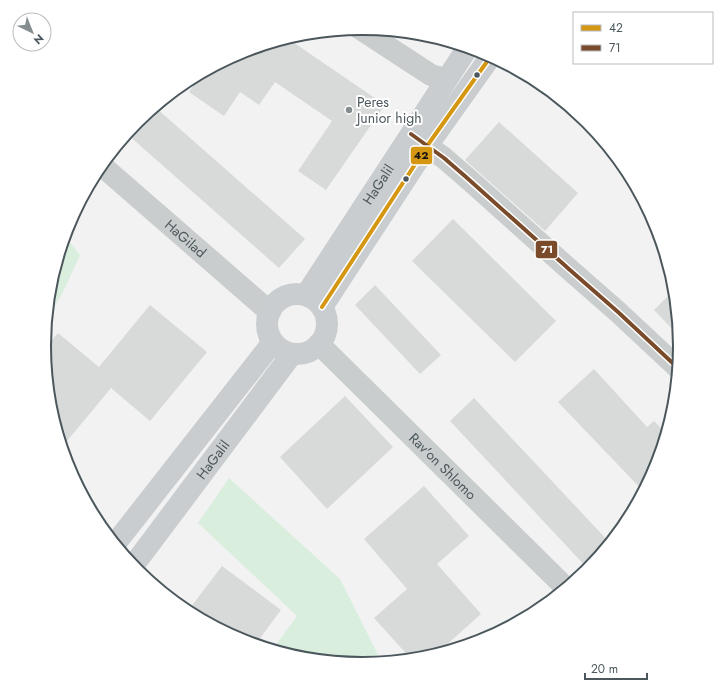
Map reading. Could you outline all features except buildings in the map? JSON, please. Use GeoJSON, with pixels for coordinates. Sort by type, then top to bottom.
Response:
{"type":"FeatureCollection","features":[{"type":"Feature","properties":{"kind":"street"},"geometry":{"type":"LineString","coordinates":[[370,35],[431,75],[441,78],[448,77]]}},
{"type":"Feature","properties":{"kind":"street"},"geometry":{"type":"LineString","coordinates":[[419,140],[448,77],[464,52]]}},
{"type":"Feature","properties":{"kind":"street"},"geometry":{"type":"LineString","coordinates":[[419,140],[487,61]]}},
{"type":"Feature","properties":{"kind":"street"},"geometry":{"type":"LineString","coordinates":[[419,140],[444,158],[472,182],[618,312],[673,364]]}},
{"type":"Feature","properties":{"kind":"street","name":"HaGalil"},"geometry":{"type":"LineString","coordinates":[[314,301],[419,140]]}},
{"type":"Feature","properties":{"kind":"street","name":"HaGilad"},"geometry":{"type":"LineString","coordinates":[[106,169],[270,312]]}},
{"type":"Feature","properties":{"kind":"street"},"geometry":{"type":"LineString","coordinates":[[293,295],[314,301],[326,316],[327,326],[324,336],[319,344],[302,354],[292,354],[285,351],[273,342],[268,327],[268,319],[275,304],[281,299],[293,295]]}},
{"type":"Feature","properties":{"kind":"street","name":"HaGalil"},"geometry":{"type":"LineString","coordinates":[[118,540],[273,342]]}},
{"type":"Feature","properties":{"kind":"street","name":"Rav'on Shlomo"},"geometry":{"type":"LineString","coordinates":[[319,344],[563,585]]}},
{"type":"Feature","properties":{"kind":"street","name":"HaGalil"},"geometry":{"type":"LineString","coordinates":[[137,561],[292,354]]}},
{"type":"Feature","properties":{"kind":"green space"},"geometry":{"type":"Polygon","coordinates":[[[70,242],[80,255],[62,294],[54,308],[57,286],[70,242]]]}},
{"type":"Feature","properties":{"kind":"green space"},"geometry":{"type":"Polygon","coordinates":[[[229,478],[340,579],[379,657],[362,658],[322,655],[302,652],[276,645],[297,616],[198,523],[229,478]]]}},
{"type":"Feature","properties":{"kind":"transit line","name":"42"},"geometry":{"type":"LineString","coordinates":[[322,307],[427,146],[487,61]]}},
{"type":"Feature","properties":{"kind":"transit line","name":"71"},"geometry":{"type":"LineString","coordinates":[[411,134],[444,158],[466,177],[618,312],[673,364]]}},
{"type":"Feature","properties":{"kind":"place","name":"Peres Junior high"},"geometry":{"type":"Point","coordinates":[349,110]}}]}
